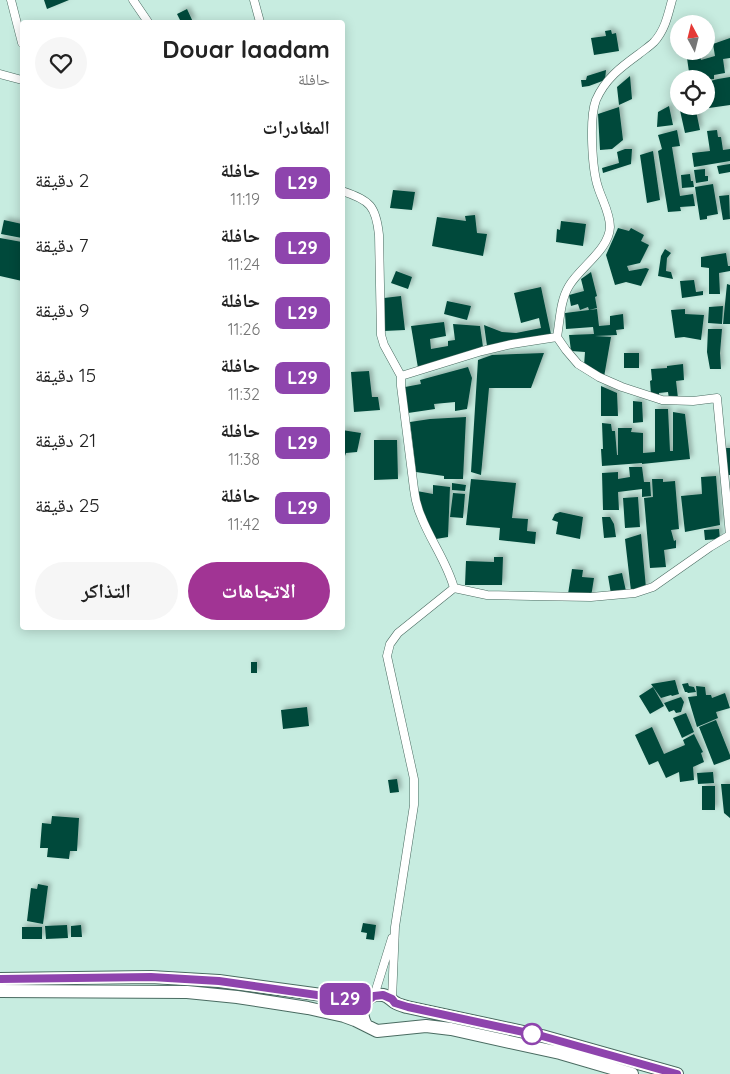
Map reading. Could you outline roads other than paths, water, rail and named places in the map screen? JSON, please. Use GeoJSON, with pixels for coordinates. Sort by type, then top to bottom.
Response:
{"type":"FeatureCollection","features":[{"type":"Feature","properties":{"kind":"highway"},"geometry":{"type":"LineString","coordinates":[[0,979],[151,977],[219,981],[370,999],[383,995],[393,1001],[424,1011],[542,1036],[677,1074]]}},
{"type":"Feature","properties":{"kind":"highway"},"geometry":{"type":"LineString","coordinates":[[0,991],[187,992],[237,997],[308,1008],[344,1016],[377,1031],[393,1026],[398,1018],[398,1012],[393,1001]]}},
{"type":"Feature","properties":{"kind":"highway"},"geometry":{"type":"LineString","coordinates":[[366,1025],[362,1013],[363,1007],[370,999]]}},
{"type":"Feature","properties":{"kind":"highway"},"geometry":{"type":"LineString","coordinates":[[388,1029],[426,1026],[451,1029],[560,1053],[632,1074]]}},
{"type":"Feature","properties":{"kind":"street"},"geometry":{"type":"LineString","coordinates":[[11,0],[20,35]]}},
{"type":"Feature","properties":{"kind":"street"},"geometry":{"type":"LineString","coordinates":[[133,0],[147,20]]}},
{"type":"Feature","properties":{"kind":"street"},"geometry":{"type":"LineString","coordinates":[[254,0],[259,20]]}},
{"type":"Feature","properties":{"kind":"street"},"geometry":{"type":"LineString","coordinates":[[393,1001],[395,927],[414,805],[414,779],[387,656],[390,644],[398,633],[454,588],[505,596],[579,597],[635,593],[653,587],[730,535],[717,398],[693,401],[662,400],[622,387],[578,364],[557,337],[563,297],[570,283],[608,239],[610,226],[594,174],[592,148],[595,103],[604,85],[619,70],[654,43],[664,27],[672,0]]}},
{"type":"Feature","properties":{"kind":"street"},"geometry":{"type":"LineString","coordinates":[[0,74],[20,79]]}},
{"type":"Feature","properties":{"kind":"street"},"geometry":{"type":"LineString","coordinates":[[345,192],[368,202],[378,219],[381,335],[384,345],[401,376],[402,399],[416,503],[427,530],[452,578],[454,588]]}},
{"type":"Feature","properties":{"kind":"street"},"geometry":{"type":"LineString","coordinates":[[401,376],[482,351],[557,337]]}},
{"type":"Feature","properties":{"kind":"street"},"geometry":{"type":"LineString","coordinates":[[370,999],[395,927]]}}]}
